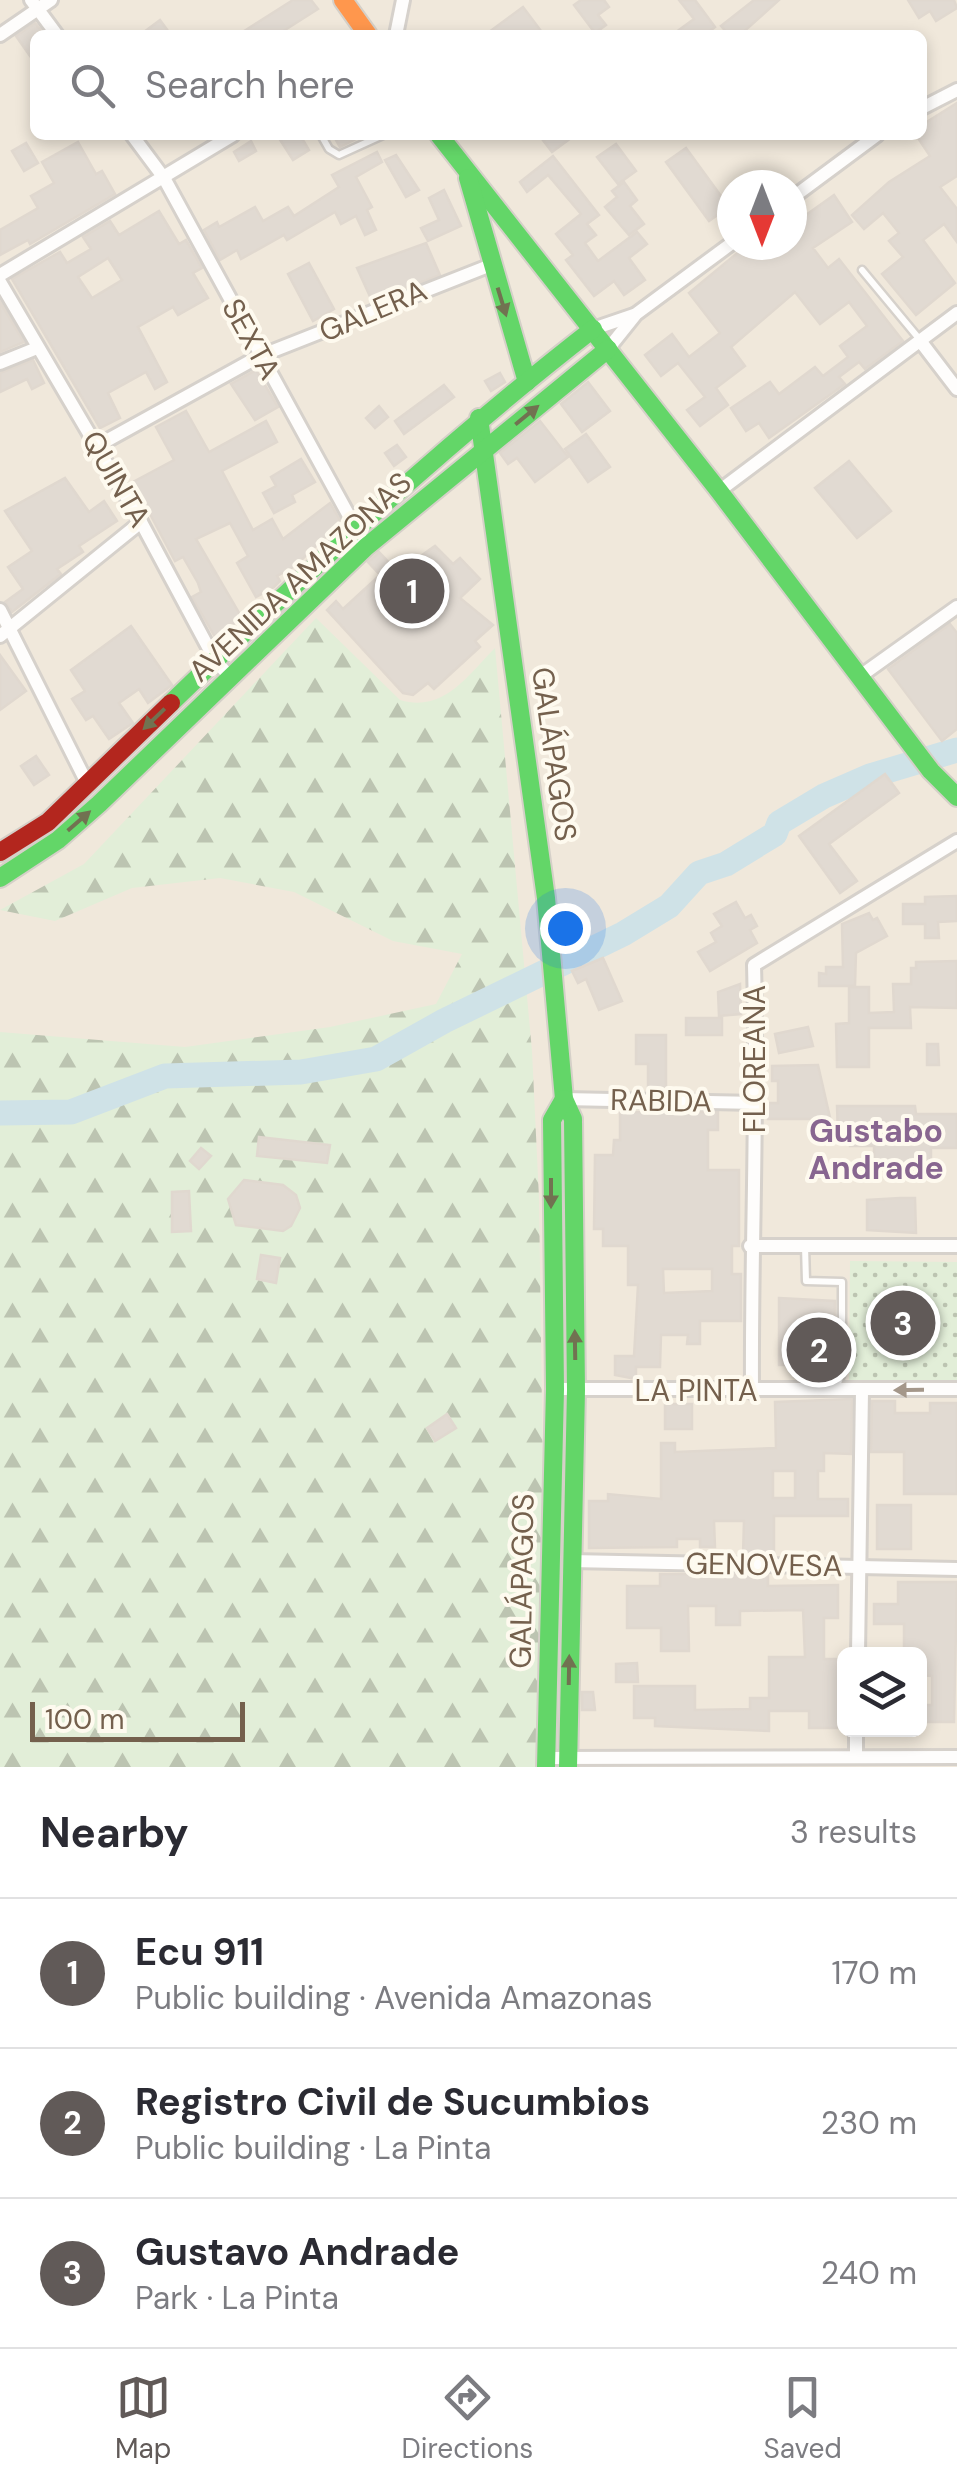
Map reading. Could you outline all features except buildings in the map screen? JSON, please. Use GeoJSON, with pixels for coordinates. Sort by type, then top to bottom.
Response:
{"type":"FeatureCollection","features":[{"type":"Feature","properties":{"kind":"main road"},"geometry":{"type":"LineString","coordinates":[[343,0],[364,30]]}},
{"type":"Feature","properties":{"kind":"main road"},"geometry":{"type":"LineString","coordinates":[[443,140],[720,491],[930,771],[957,797]]}},
{"type":"Feature","properties":{"kind":"main road"},"geometry":{"type":"LineString","coordinates":[[468,175],[527,382]]}},
{"type":"Feature","properties":{"kind":"main road","name":"AVENIDA AMAZONAS"},"geometry":{"type":"LineString","coordinates":[[0,852],[48,822],[355,526],[479,418],[593,330]]}},
{"type":"Feature","properties":{"kind":"main road","name":"AVENIDA AMAZONAS"},"geometry":{"type":"LineString","coordinates":[[0,878],[85,816],[366,546],[608,349]]}},
{"type":"Feature","properties":{"kind":"main road","name":"GALÁPAGOS"},"geometry":{"type":"LineString","coordinates":[[479,418],[546,904],[564,1099],[573,1119],[576,1390],[568,1763]]}},
{"type":"Feature","properties":{"kind":"main road","name":"GALÁPAGOS"},"geometry":{"type":"LineString","coordinates":[[546,1762],[555,1390],[552,1120],[564,1099]]}},
{"type":"Feature","properties":{"kind":"street"},"geometry":{"type":"LineString","coordinates":[[0,35],[35,5],[51,0]]}},
{"type":"Feature","properties":{"kind":"street"},"geometry":{"type":"LineString","coordinates":[[397,30],[404,0]]}},
{"type":"Feature","properties":{"kind":"street"},"geometry":{"type":"LineString","coordinates":[[35,5],[53,30]]}},
{"type":"Feature","properties":{"kind":"street"},"geometry":{"type":"LineString","coordinates":[[927,105],[957,90]]}},
{"type":"Feature","properties":{"kind":"street","name":"SEXTA"},"geometry":{"type":"LineString","coordinates":[[136,140],[164,178],[366,546]]}},
{"type":"Feature","properties":{"kind":"street"},"geometry":{"type":"LineString","coordinates":[[0,278],[225,140]]}},
{"type":"Feature","properties":{"kind":"street"},"geometry":{"type":"LineString","coordinates":[[807,187],[870,140]]}},
{"type":"Feature","properties":{"kind":"street","name":"AVENIDA AMAZONAS"},"geometry":{"type":"LineString","coordinates":[[608,349],[636,314],[717,254]]}},
{"type":"Feature","properties":{"kind":"street","name":"GALERA"},"geometry":{"type":"LineString","coordinates":[[98,446],[260,356],[491,266]]}},
{"type":"Feature","properties":{"kind":"street","name":"QUINTA"},"geometry":{"type":"LineString","coordinates":[[0,278],[141,522],[214,660],[230,677]]}},
{"type":"Feature","properties":{"kind":"street"},"geometry":{"type":"LineString","coordinates":[[720,491],[810,419],[922,342],[957,312]]}},
{"type":"Feature","properties":{"kind":"street","name":"AVENIDA AMAZONAS"},"geometry":{"type":"LineString","coordinates":[[593,330],[636,314]]}},
{"type":"Feature","properties":{"kind":"street"},"geometry":{"type":"LineString","coordinates":[[922,342],[957,389]]}},
{"type":"Feature","properties":{"kind":"street"},"geometry":{"type":"LineString","coordinates":[[0,363],[37,348]]}},
{"type":"Feature","properties":{"kind":"street"},"geometry":{"type":"LineString","coordinates":[[5,632],[141,522]]}},
{"type":"Feature","properties":{"kind":"street"},"geometry":{"type":"LineString","coordinates":[[859,677],[957,607]]}},
{"type":"Feature","properties":{"kind":"street"},"geometry":{"type":"LineString","coordinates":[[0,610],[5,632],[88,784]]}},
{"type":"Feature","properties":{"kind":"street","name":"FLOREANA"},"geometry":{"type":"LineString","coordinates":[[752,1392],[750,1246],[758,1104],[754,965],[957,841]]}},
{"type":"Feature","properties":{"kind":"street","name":"RABIDA"},"geometry":{"type":"LineString","coordinates":[[564,1099],[758,1104]]}},
{"type":"Feature","properties":{"kind":"street"},"geometry":{"type":"LineString","coordinates":[[750,1246],[957,1246]]}},
{"type":"Feature","properties":{"kind":"street","name":"LA PINTA"},"geometry":{"type":"LineString","coordinates":[[555,1390],[957,1389]]}},
{"type":"Feature","properties":{"kind":"street"},"geometry":{"type":"LineString","coordinates":[[858,1647],[862,1390]]}},
{"type":"Feature","properties":{"kind":"street","name":"GENOVESA"},"geometry":{"type":"LineString","coordinates":[[571,1562],[957,1568]]}},
{"type":"Feature","properties":{"kind":"street"},"geometry":{"type":"LineString","coordinates":[[856,1737],[856,1757]]}},
{"type":"Feature","properties":{"kind":"street"},"geometry":{"type":"LineString","coordinates":[[546,1762],[783,1763],[856,1757],[936,1762],[957,1757]]}},
{"type":"Feature","properties":{"kind":"lane"},"geometry":{"type":"LineString","coordinates":[[323,140],[339,154],[371,140]]}},
{"type":"Feature","properties":{"kind":"lane"},"geometry":{"type":"LineString","coordinates":[[862,270],[922,342]]}},
{"type":"Feature","properties":{"kind":"lane"},"geometry":{"type":"LineString","coordinates":[[805,1246],[806,1281],[842,1282],[842,1373],[834,1391]]}},
{"type":"Feature","properties":{"kind":"shaded area"},"geometry":{"type":"Polygon","coordinates":[[[0,0],[957,0],[957,1767],[0,1767],[0,0]]]}},
{"type":"Feature","properties":{"kind":"green space"},"geometry":{"type":"Polygon","coordinates":[[[316,618],[400,700],[416,703],[442,697],[454,689],[495,648],[532,1051],[539,1198],[547,1767],[0,1767],[0,1032],[185,1047],[330,1027],[436,1004],[462,954],[393,941],[294,892],[220,878],[132,888],[55,921],[0,910],[84,864],[316,618]]]}},
{"type":"Feature","properties":{"kind":"green space"},"geometry":{"type":"Polygon","coordinates":[[[850,1261],[957,1262],[957,1384],[849,1384],[850,1261]]]}},
{"type":"Feature","properties":{"kind":"waterway"},"geometry":{"type":"LineString","coordinates":[[0,1113],[71,1112],[165,1076],[301,1072],[376,1059],[444,1021],[623,934],[669,906],[699,873],[726,864],[775,834],[779,823],[824,796],[870,776],[957,750]]}},
{"type":"Feature","properties":{"kind":"traffic: fast"},"geometry":{"type":"LineString","coordinates":[[443,140],[719,491],[931,771],[957,797]]}},
{"type":"Feature","properties":{"kind":"traffic: fast"},"geometry":{"type":"LineString","coordinates":[[468,178],[527,382]]}},
{"type":"Feature","properties":{"kind":"traffic: fast"},"geometry":{"type":"LineString","coordinates":[[171,703],[377,510],[593,329]]}},
{"type":"Feature","properties":{"kind":"traffic: fast"},"geometry":{"type":"LineString","coordinates":[[0,878],[58,840],[99,804],[366,547],[608,349]]}},
{"type":"Feature","properties":{"kind":"traffic: fast"},"geometry":{"type":"LineString","coordinates":[[479,418],[546,898],[564,1099],[573,1119],[576,1390],[568,1767]]}},
{"type":"Feature","properties":{"kind":"traffic: fast"},"geometry":{"type":"LineString","coordinates":[[546,1767],[555,1389],[552,1120],[564,1099]]}},
{"type":"Feature","properties":{"kind":"traffic: slow"},"geometry":{"type":"LineString","coordinates":[[343,0],[364,30]]}},
{"type":"Feature","properties":{"kind":"traffic: jam"},"geometry":{"type":"LineString","coordinates":[[0,852],[48,822],[171,703]]}},
{"type":"Feature","properties":{"kind":"place","name":"Ecu 911"},"geometry":{"type":"Point","coordinates":[412,591]}},
{"type":"Feature","properties":{"kind":"place","name":"Gustavo Andrade"},"geometry":{"type":"Point","coordinates":[903,1323]}},
{"type":"Feature","properties":{"kind":"place","name":"Registro Civil de Sucumbios"},"geometry":{"type":"Point","coordinates":[819,1350]}},
{"type":"Feature","properties":{"kind":"district","name":"Gustabo Andrade"},"geometry":{"type":"Point","coordinates":[876,1150]}}]}
